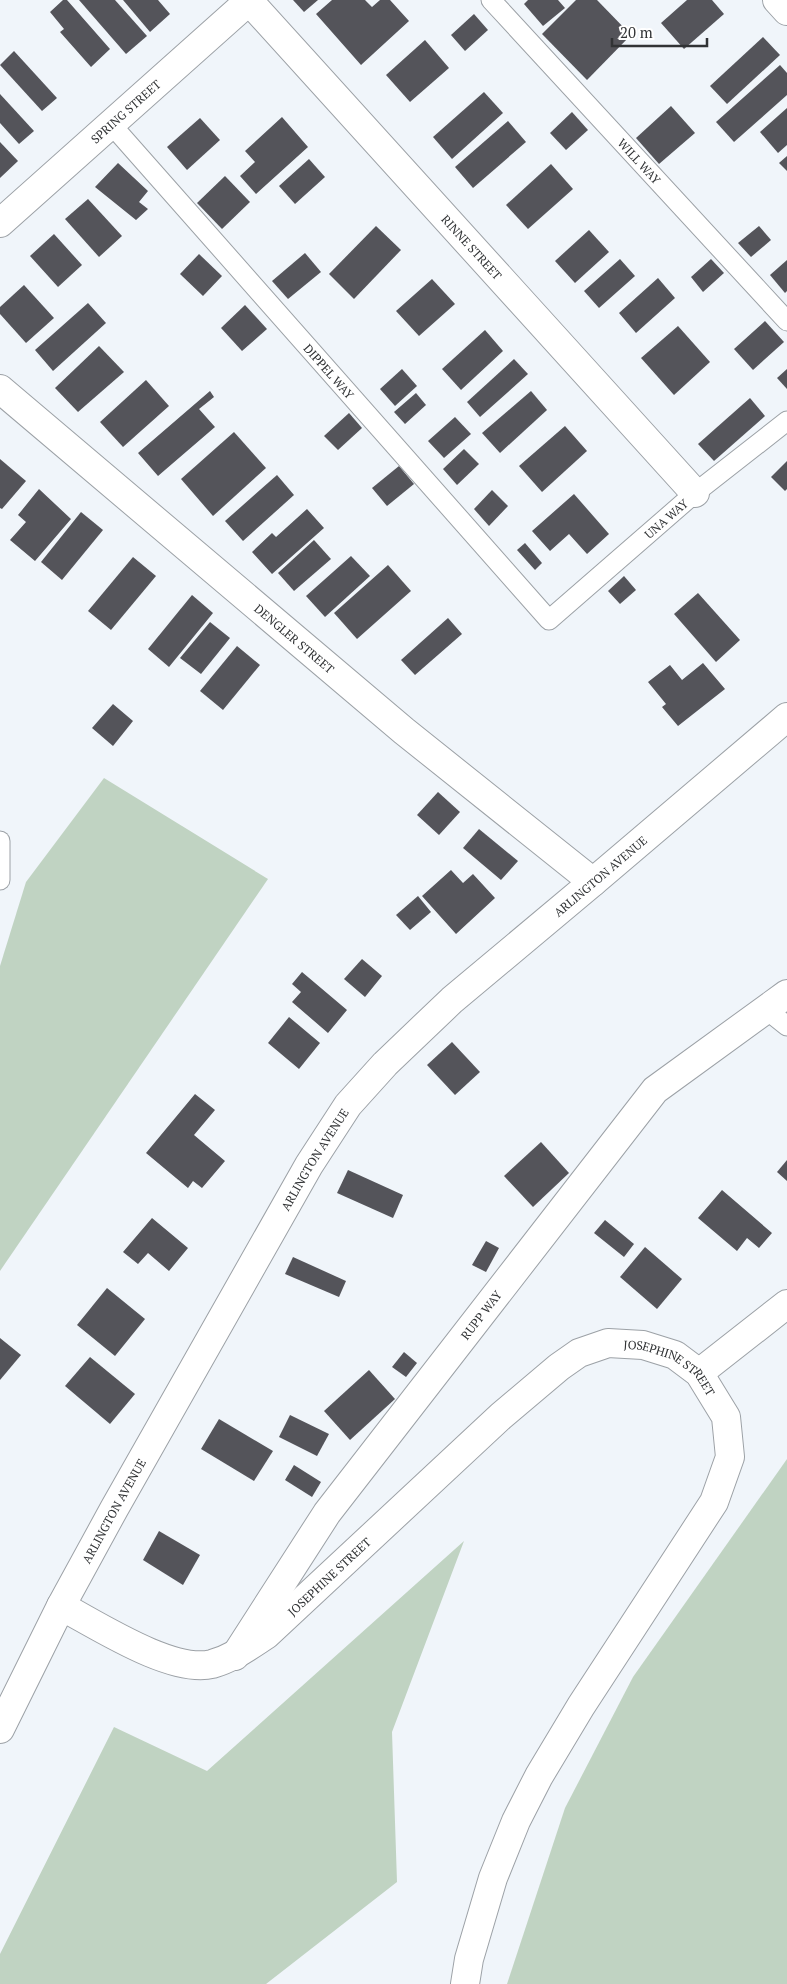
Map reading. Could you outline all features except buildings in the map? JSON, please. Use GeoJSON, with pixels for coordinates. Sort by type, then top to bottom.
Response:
{"type":"FeatureCollection","features":[{"type":"Feature","properties":{"kind":"street"},"geometry":{"type":"LineString","coordinates":[[777,0],[787,12]]}},
{"type":"Feature","properties":{"kind":"street","name":"SPRING STREET"},"geometry":{"type":"LineString","coordinates":[[0,223],[110,123],[250,1]]}},
{"type":"Feature","properties":{"kind":"street","name":"RINNE STREET"},"geometry":{"type":"LineString","coordinates":[[250,1],[695,494]]}},
{"type":"Feature","properties":{"kind":"street","name":"DENGLER STREET"},"geometry":{"type":"LineString","coordinates":[[0,389],[404,730],[593,882]]}},
{"type":"Feature","properties":{"kind":"street","name":"ARLINGTON AVENUE"},"geometry":{"type":"LineString","coordinates":[[0,1729],[61,1606],[114,1508],[299,1182],[348,1105],[384,1064],[452,1000],[787,717]]}},
{"type":"Feature","properties":{"kind":"street","name":"RUPP WAY"},"geometry":{"type":"LineString","coordinates":[[235,1656],[327,1512],[655,1090],[780,1010]]}},
{"type":"Feature","properties":{"kind":"street"},"geometry":{"type":"LineString","coordinates":[[699,1373],[787,1304]]}},
{"type":"Feature","properties":{"kind":"street","name":"JOSEPHINE STREET"},"geometry":{"type":"LineString","coordinates":[[61,1606],[157,1655],[185,1664],[210,1664],[235,1656],[266,1635],[501,1416],[559,1367],[579,1353],[608,1343],[644,1345],[674,1355],[699,1373],[726,1417],[730,1457],[714,1502],[581,1706],[539,1776],[516,1821],[493,1878],[469,1959],[465,1984]]}},
{"type":"Feature","properties":{"kind":"lane","name":"WILL WAY"},"geometry":{"type":"LineString","coordinates":[[491,0],[787,321]]}},
{"type":"Feature","properties":{"kind":"lane","name":"DIPPEL WAY"},"geometry":{"type":"LineString","coordinates":[[110,123],[549,620]]}},
{"type":"Feature","properties":{"kind":"lane","name":"UNA WAY"},"geometry":{"type":"LineString","coordinates":[[549,620],[695,494],[787,421]]}},
{"type":"Feature","properties":{"kind":"lane"},"geometry":{"type":"LineString","coordinates":[[0,841],[0,880]]}},
{"type":"Feature","properties":{"kind":"green space"},"geometry":{"type":"Polygon","coordinates":[[[104,778],[268,879],[0,1271],[0,966],[26,882],[104,778]]]}},
{"type":"Feature","properties":{"kind":"green space"},"geometry":{"type":"Polygon","coordinates":[[[787,1459],[787,1984],[507,1984],[565,1808],[633,1677],[787,1459]]]}},
{"type":"Feature","properties":{"kind":"green space"},"geometry":{"type":"Polygon","coordinates":[[[464,1541],[392,1732],[397,1882],[266,1984],[0,1984],[0,1954],[114,1727],[207,1771],[464,1541]]]}}]}
